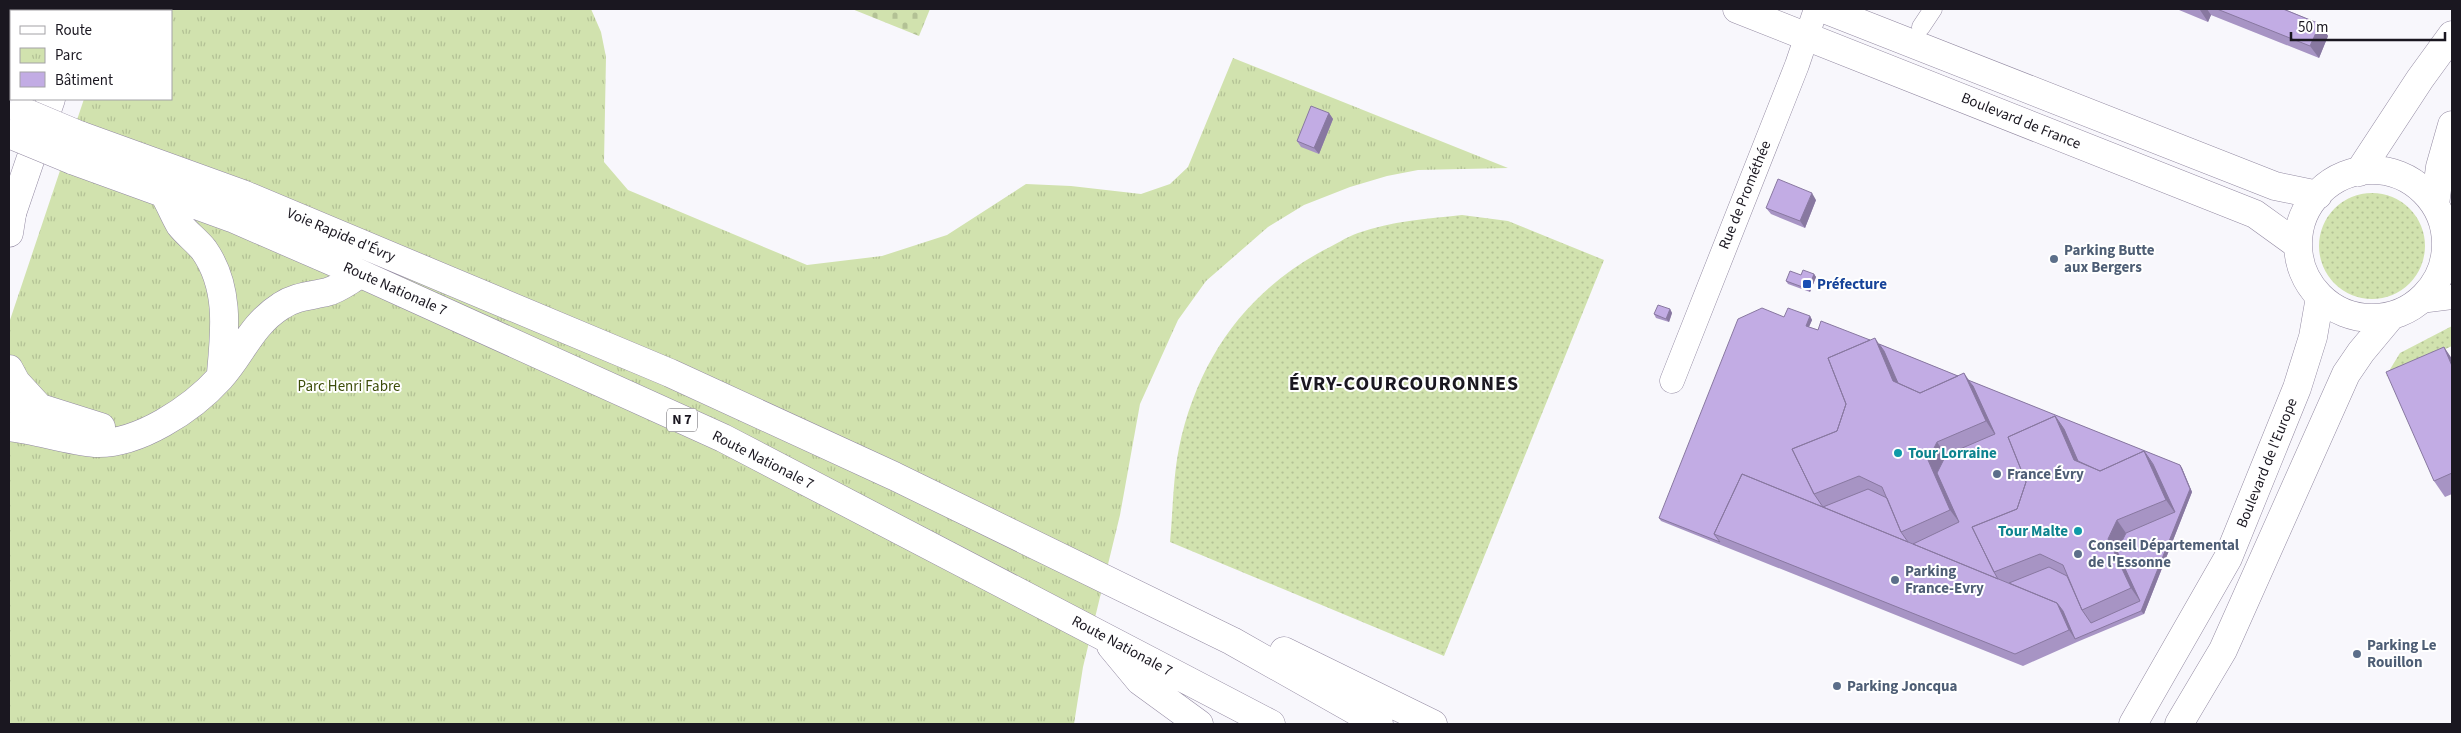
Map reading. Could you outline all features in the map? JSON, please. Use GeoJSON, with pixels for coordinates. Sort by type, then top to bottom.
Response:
{"type":"FeatureCollection","features":[{"type":"Feature","properties":{"kind":"main road","name":"Boulevard de France"},"geometry":{"type":"LineString","coordinates":[[1736,9],[1807,35],[2255,214],[2298,245]]}},
{"type":"Feature","properties":{"kind":"main road","name":"Boulevard de France"},"geometry":{"type":"LineString","coordinates":[[1824,9],[2275,186],[2318,194]]}},
{"type":"Feature","properties":{"kind":"main road"},"geometry":{"type":"LineString","coordinates":[[2359,172],[2420,79],[2452,36]]}},
{"type":"Feature","properties":{"kind":"main road"},"geometry":{"type":"LineString","coordinates":[[10,223],[51,100]]}},
{"type":"Feature","properties":{"kind":"main road","name":"Voie Rapide d'Évry"},"geometry":{"type":"LineString","coordinates":[[13,117],[75,147],[245,195],[670,373],[894,476],[1232,641]]}},
{"type":"Feature","properties":{"kind":"main road"},"geometry":{"type":"LineString","coordinates":[[2444,223],[2418,187],[2396,174],[2372,170],[2359,172],[2336,180],[2318,194],[2303,218],[2298,245],[2299,260],[2304,273],[2320,297],[2335,309],[2353,316],[2372,319],[2391,316],[2406,311],[2420,301],[2434,286],[2442,268],[2446,249],[2440,167],[2452,125]]}},
{"type":"Feature","properties":{"kind":"main road","name":"Route Nationale 7"},"geometry":{"type":"LineString","coordinates":[[75,147],[164,194],[232,218],[361,274],[723,438],[1271,724]]}},
{"type":"Feature","properties":{"kind":"main road"},"geometry":{"type":"LineString","coordinates":[[164,194],[181,226],[204,250],[219,280],[225,306],[226,328],[221,377]]}},
{"type":"Feature","properties":{"kind":"main road"},"geometry":{"type":"LineString","coordinates":[[9,398],[23,422],[95,443],[118,441],[154,428],[189,408],[221,377],[249,336],[281,306],[304,295],[329,292],[361,274]]}},
{"type":"Feature","properties":{"kind":"main road","name":"Boulevard de l'Europe"},"geometry":{"type":"LineString","coordinates":[[2133,724],[2228,558],[2297,388],[2313,337],[2320,297]]}},
{"type":"Feature","properties":{"kind":"main road"},"geometry":{"type":"LineString","coordinates":[[2179,724],[2223,650],[2346,374],[2360,352],[2391,316]]}},
{"type":"Feature","properties":{"kind":"main road"},"geometry":{"type":"LineString","coordinates":[[9,369],[16,382],[23,422]]}},
{"type":"Feature","properties":{"kind":"main road"},"geometry":{"type":"LineString","coordinates":[[1104,637],[1140,681],[1199,724]]}},
{"type":"Feature","properties":{"kind":"main road"},"geometry":{"type":"LineString","coordinates":[[1232,641],[1272,645],[1433,724]]}},
{"type":"Feature","properties":{"kind":"main road","name":"N 7"},"geometry":{"type":"LineString","coordinates":[[1232,641],[1379,724]]}},
{"type":"Feature","properties":{"kind":"street","name":"Rue de Prométhée"},"geometry":{"type":"LineString","coordinates":[[1672,381],[1816,9]]}},
{"type":"Feature","properties":{"kind":"street"},"geometry":{"type":"LineString","coordinates":[[1921,27],[1933,9]]}},
{"type":"Feature","properties":{"kind":"street"},"geometry":{"type":"LineString","coordinates":[[2420,301],[2452,297]]}},
{"type":"Feature","properties":{"kind":"green space","name":"Parc Henri Fabre"},"geometry":{"type":"Polygon","coordinates":[[[591,9],[601,32],[606,57],[604,162],[628,190],[807,265],[882,256],[947,235],[1026,184],[1071,186],[1141,194],[1170,184],[1188,167],[1233,58],[1508,168],[1418,170],[1387,176],[1350,187],[1304,205],[1268,227],[1206,281],[1178,320],[1140,404],[1120,515],[1083,667],[1074,724],[9,724],[9,323],[84,100],[172,100],[172,10],[114,10],[591,9]]]}},
{"type":"Feature","properties":{"kind":"green space"},"geometry":{"type":"Polygon","coordinates":[[[852,9],[930,9],[919,36],[852,9]]]}},
{"type":"Feature","properties":{"kind":"green space"},"geometry":{"type":"Polygon","coordinates":[[[2372,193],[2392,197],[2409,209],[2421,226],[2425,246],[2421,266],[2409,283],[2392,295],[2372,299],[2352,295],[2335,283],[2323,266],[2319,246],[2323,226],[2335,209],[2352,197],[2372,193]]]}},
{"type":"Feature","properties":{"kind":"green space"},"geometry":{"type":"Polygon","coordinates":[[[1462,215],[1508,221],[1604,260],[1444,656],[1170,542],[1177,459],[1187,416],[1198,386],[1212,358],[1248,308],[1271,286],[1296,267],[1354,235],[1396,223],[1462,215]]]}},
{"type":"Feature","properties":{"kind":"green space"},"geometry":{"type":"Polygon","coordinates":[[[2452,326],[2452,346],[2386,376],[2400,353],[2452,326]]]}},
{"type":"Feature","properties":{"kind":"building"},"geometry":{"type":"Polygon","coordinates":[[[2217,9],[2283,9],[2320,24],[2310,46],[2217,9]]]}},
{"type":"Feature","properties":{"kind":"building"},"geometry":{"type":"Polygon","coordinates":[[[1311,106],[1329,113],[1314,148],[1297,141],[1311,106]]]}},
{"type":"Feature","properties":{"kind":"building"},"geometry":{"type":"Polygon","coordinates":[[[1778,179],[1812,193],[1800,221],[1766,208],[1778,179]]]}},
{"type":"Feature","properties":{"kind":"building"},"geometry":{"type":"Polygon","coordinates":[[[1803,270],[1814,274],[1808,289],[1786,281],[1790,271],[1801,275],[1803,270]]]}},
{"type":"Feature","properties":{"kind":"building"},"geometry":{"type":"Polygon","coordinates":[[[1658,305],[1670,309],[1666,319],[1654,314],[1658,305]]]}},
{"type":"Feature","properties":{"kind":"building"},"geometry":{"type":"Polygon","coordinates":[[[1762,308],[1784,317],[1788,308],[1810,316],[1806,326],[1818,330],[1821,321],[1870,340],[1828,358],[1846,404],[1837,431],[1792,449],[1814,494],[1823,507],[1742,474],[1714,534],[1720,542],[1659,518],[1738,319],[1762,308]]]}},
{"type":"Feature","properties":{"kind":"building","name":"Tour Lorraine"},"geometry":{"type":"Polygon","coordinates":[[[1875,338],[1893,381],[1920,393],[1964,373],[1986,421],[1937,442],[1928,460],[1950,510],[1901,532],[1882,487],[1859,476],[1814,494],[1792,449],[1837,431],[1846,404],[1828,358],[1875,338]]]}},
{"type":"Feature","properties":{"kind":"building"},"geometry":{"type":"Polygon","coordinates":[[[1879,344],[1958,376],[1920,393],[1898,383],[1879,344]]]}},
{"type":"Feature","properties":{"kind":"building"},"geometry":{"type":"Polygon","coordinates":[[[2444,347],[2452,366],[2452,473],[2434,481],[2386,372],[2444,347]]]}},
{"type":"Feature","properties":{"kind":"building"},"geometry":{"type":"Polygon","coordinates":[[[1968,380],[2180,465],[2190,489],[2141,611],[2075,639],[2063,611],[2057,603],[2009,583],[2049,567],[2067,576],[2082,610],[2091,623],[2140,601],[2117,551],[2126,533],[2175,512],[2153,464],[2144,451],[2100,471],[2078,461],[2064,429],[2055,416],[2008,437],[2026,482],[2017,509],[1972,527],[1998,579],[1913,544],[1959,522],[1937,473],[1946,455],[1995,434],[1973,386],[1968,380]]]}},
{"type":"Feature","properties":{"kind":"building","name":"Tour Malte"},"geometry":{"type":"Polygon","coordinates":[[[2055,416],[2074,460],[2100,471],[2144,451],[2166,500],[2117,520],[2108,539],[2131,588],[2082,610],[2063,565],[2040,554],[1994,572],[1972,527],[2017,509],[2026,482],[2008,437],[2055,416]]]}},
{"type":"Feature","properties":{"kind":"building","name":"Parking France-Evry"},"geometry":{"type":"Polygon","coordinates":[[[1742,474],[2057,603],[2069,630],[2015,654],[1714,534],[1742,474]]]}},
{"type":"Feature","properties":{"kind":"building"},"geometry":{"type":"Polygon","coordinates":[[[1868,489],[1887,498],[1901,532],[1908,542],[1823,507],[1868,489]]]}},
{"type":"Feature","properties":{"kind":"place","name":"Parking Butte aux Bergers"},"geometry":{"type":"Point","coordinates":[2054,259]}},
{"type":"Feature","properties":{"kind":"place","name":"Préfecture"},"geometry":{"type":"Point","coordinates":[1807,284]}},
{"type":"Feature","properties":{"kind":"place","name":"Tour Lorraine"},"geometry":{"type":"Point","coordinates":[1898,453]}},
{"type":"Feature","properties":{"kind":"place","name":"France Évry"},"geometry":{"type":"Point","coordinates":[1997,474]}},
{"type":"Feature","properties":{"kind":"place","name":"Tour Malte"},"geometry":{"type":"Point","coordinates":[2078,531]}},
{"type":"Feature","properties":{"kind":"place","name":"Conseil Départemental de l'Essonne"},"geometry":{"type":"Point","coordinates":[2078,554]}},
{"type":"Feature","properties":{"kind":"place","name":"Parking France-Evry"},"geometry":{"type":"Point","coordinates":[1895,580]}},
{"type":"Feature","properties":{"kind":"place","name":"Parking Le Rouillon"},"geometry":{"type":"Point","coordinates":[2357,654]}},
{"type":"Feature","properties":{"kind":"place","name":"Parking Joncqua"},"geometry":{"type":"Point","coordinates":[1837,686]}},
{"type":"Feature","properties":{"kind":"district","name":"ÉVRY-COURCOURONNES"},"geometry":{"type":"Point","coordinates":[1404,384]}}]}
